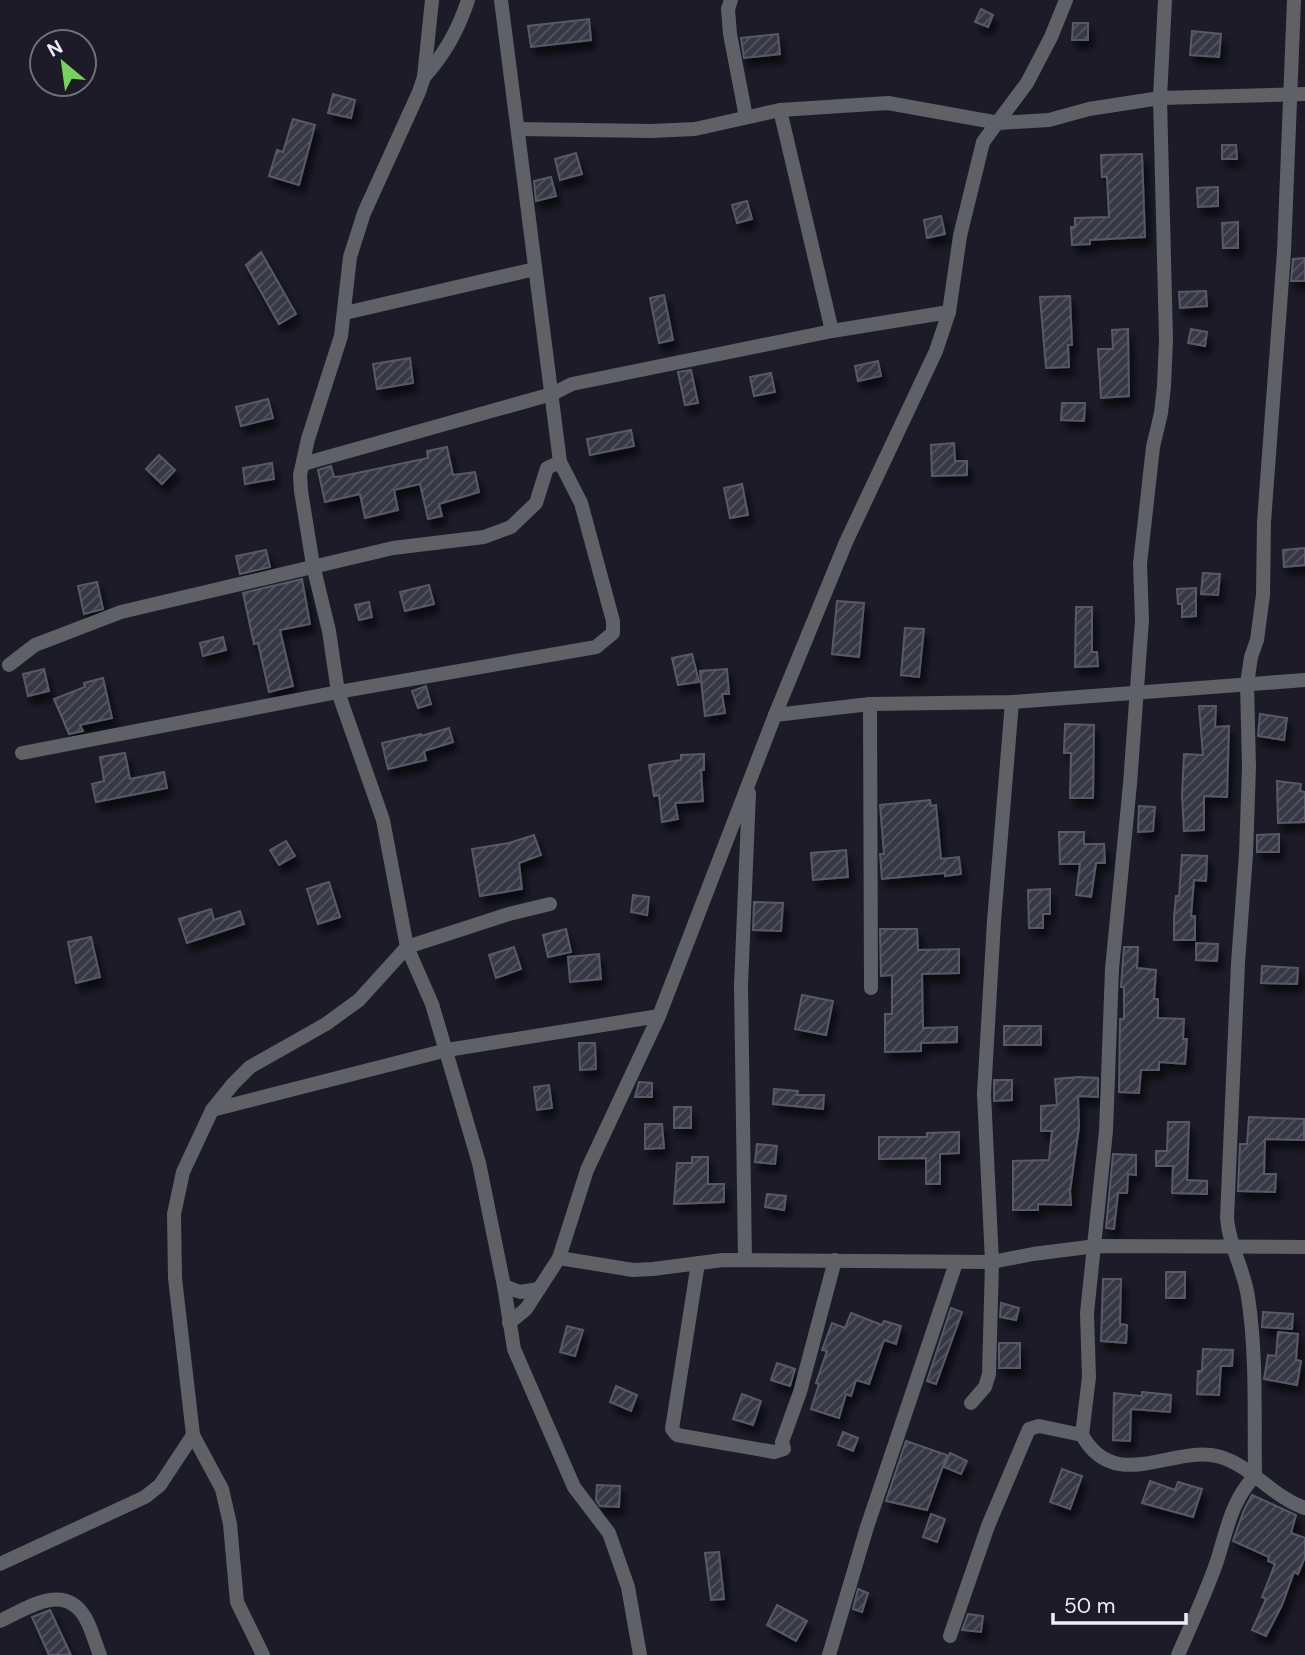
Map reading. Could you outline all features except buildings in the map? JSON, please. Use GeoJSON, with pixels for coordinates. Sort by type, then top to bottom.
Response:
{"type":"FeatureCollection","features":[{"type":"Feature","properties":{"kind":"street"},"geometry":{"type":"LineString","coordinates":[[432,0],[424,77],[405,128],[364,213],[351,257],[341,336],[318,401],[300,475],[301,491],[313,565],[329,631],[338,692],[383,820],[407,947],[432,1004],[479,1163],[514,1349],[562,1464],[585,1505],[602,1521],[609,1533],[628,1587],[640,1655]]}},
{"type":"Feature","properties":{"kind":"street"},"geometry":{"type":"LineString","coordinates":[[424,77],[447,45],[468,0]]}},
{"type":"Feature","properties":{"kind":"street"},"geometry":{"type":"LineString","coordinates":[[22,753],[338,692],[596,647],[613,632],[614,621],[581,503],[560,462],[501,0]]}},
{"type":"Feature","properties":{"kind":"street"},"geometry":{"type":"LineString","coordinates":[[731,0],[728,9],[730,34],[746,117]]}},
{"type":"Feature","properties":{"kind":"street"},"geometry":{"type":"LineString","coordinates":[[509,1323],[526,1309],[559,1258],[587,1170],[659,1016],[775,715],[846,542],[920,385],[949,312],[960,236],[983,142],[1027,83],[1051,37],[1066,0]]}},
{"type":"Feature","properties":{"kind":"street"},"geometry":{"type":"LineString","coordinates":[[1165,0],[1160,98],[1164,374],[1161,414],[1153,447],[1142,545],[1142,620],[1112,969],[1107,1131],[1087,1313],[1088,1377],[1083,1435],[1093,1450],[1121,1464],[1146,1464],[1199,1455],[1221,1457],[1255,1476],[1281,1498],[1305,1508]]}},
{"type":"Feature","properties":{"kind":"street"},"geometry":{"type":"LineString","coordinates":[[1178,1655],[1215,1565],[1233,1511],[1241,1493],[1255,1476],[1250,1308],[1242,1271],[1228,1232],[1227,1218],[1238,963],[1247,842],[1247,684],[1263,595],[1264,522],[1284,252],[1287,145],[1298,94],[1294,0]]}},
{"type":"Feature","properties":{"kind":"street"},"geometry":{"type":"LineString","coordinates":[[518,129],[695,129],[780,110],[888,103],[999,122],[1049,120],[1089,109],[1160,98],[1298,94]]}},
{"type":"Feature","properties":{"kind":"street"},"geometry":{"type":"LineString","coordinates":[[780,110],[832,331]]}},
{"type":"Feature","properties":{"kind":"street"},"geometry":{"type":"LineString","coordinates":[[345,313],[535,269]]}},
{"type":"Feature","properties":{"kind":"street"},"geometry":{"type":"LineString","coordinates":[[303,464],[552,394],[572,384],[832,331],[949,312]]}},
{"type":"Feature","properties":{"kind":"street"},"geometry":{"type":"LineString","coordinates":[[9,665],[35,645],[121,612],[393,548],[484,537],[511,527],[536,503],[547,468],[560,462]]}},
{"type":"Feature","properties":{"kind":"street"},"geometry":{"type":"LineString","coordinates":[[775,715],[870,704],[1012,702],[1135,695],[1305,680]]}},
{"type":"Feature","properties":{"kind":"street"},"geometry":{"type":"LineString","coordinates":[[971,1404],[985,1387],[989,1374],[992,1262],[984,1094],[994,921],[1012,702]]}},
{"type":"Feature","properties":{"kind":"street"},"geometry":{"type":"LineString","coordinates":[[870,704],[871,988]]}},
{"type":"Feature","properties":{"kind":"street"},"geometry":{"type":"LineString","coordinates":[[745,1260],[741,985],[750,781]]}},
{"type":"Feature","properties":{"kind":"street"},"geometry":{"type":"LineString","coordinates":[[263,1655],[237,1602],[230,1524],[222,1489],[194,1435],[183,1365],[175,1278],[174,1214],[183,1172],[212,1110],[233,1084],[250,1067],[327,1024],[359,1000],[407,947],[509,914],[550,904]]}},
{"type":"Feature","properties":{"kind":"street"},"geometry":{"type":"LineString","coordinates":[[212,1110],[447,1049],[659,1016]]}},
{"type":"Feature","properties":{"kind":"street"},"geometry":{"type":"LineString","coordinates":[[559,1258],[633,1269],[653,1269],[745,1260],[992,1262],[1096,1246],[1305,1247]]}},
{"type":"Feature","properties":{"kind":"street"},"geometry":{"type":"LineString","coordinates":[[698,1263],[672,1429],[677,1435],[774,1452],[784,1449],[782,1442],[800,1392],[835,1260]]}},
{"type":"Feature","properties":{"kind":"street"},"geometry":{"type":"LineString","coordinates":[[829,1655],[867,1527],[957,1263]]}},
{"type":"Feature","properties":{"kind":"street"},"geometry":{"type":"LineString","coordinates":[[504,1286],[520,1292],[539,1289]]}},
{"type":"Feature","properties":{"kind":"street"},"geometry":{"type":"LineString","coordinates":[[950,1636],[988,1526],[1030,1429],[1039,1426],[1083,1435]]}},
{"type":"Feature","properties":{"kind":"street"},"geometry":{"type":"LineString","coordinates":[[0,1564],[145,1497],[160,1485],[194,1435]]}},
{"type":"Feature","properties":{"kind":"street"},"geometry":{"type":"LineString","coordinates":[[0,1621],[48,1599],[69,1601],[85,1617],[100,1655]]}}]}
